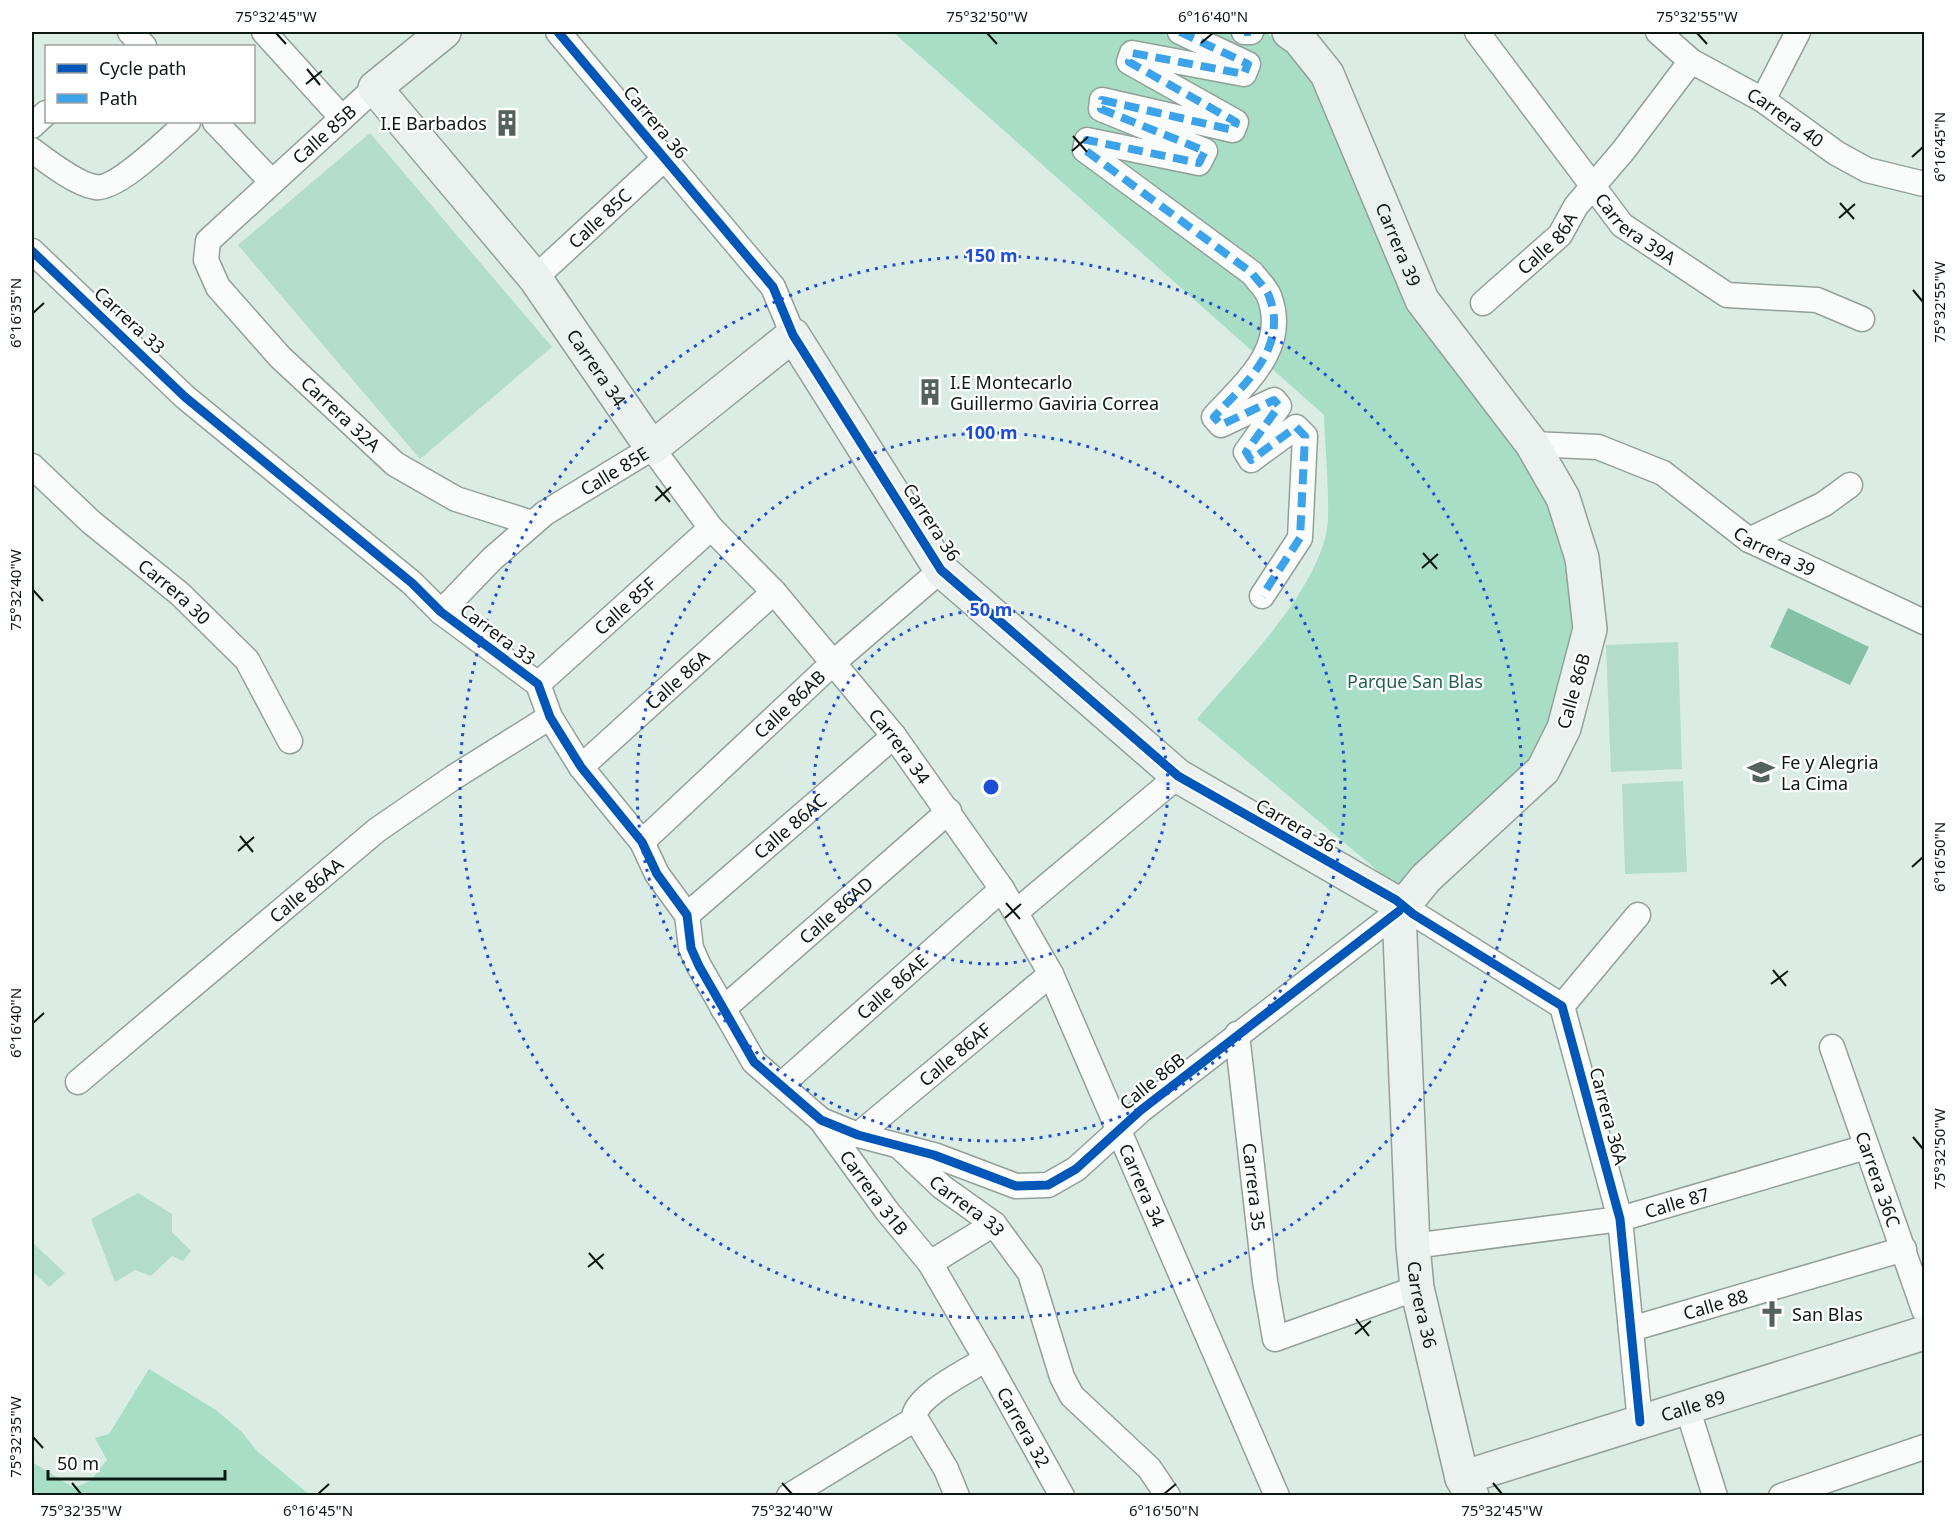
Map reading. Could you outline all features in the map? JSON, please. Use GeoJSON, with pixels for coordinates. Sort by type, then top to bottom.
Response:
{"type":"FeatureCollection","features":[{"type":"Feature","properties":{"kind":"street","name":"Calle 85B"},"geometry":{"type":"LineString","coordinates":[[208,241],[375,88],[444,32]]}},
{"type":"Feature","properties":{"kind":"street","name":"Carrera 36"},"geometry":{"type":"LineString","coordinates":[[558,32],[773,287],[794,335],[941,570],[1178,776],[1401,908],[1413,1246],[1417,1288],[1467,1487]]}},
{"type":"Feature","properties":{"kind":"street"},"geometry":{"type":"LineString","coordinates":[[1180,32],[1248,64],[1244,74],[1132,53],[1129,62],[1236,122],[1233,130],[1102,100],[1101,110],[1205,151],[1199,162],[1087,140],[1085,150],[1252,273],[1269,296],[1274,331],[1263,363],[1214,417],[1221,425],[1274,400],[1279,406],[1246,452],[1251,460],[1296,427],[1305,436],[1300,538],[1262,596]]}},
{"type":"Feature","properties":{"kind":"street"},"geometry":{"type":"LineString","coordinates":[[1244,32],[1251,32]]}},
{"type":"Feature","properties":{"kind":"street","name":"Carrera 39A"},"geometry":{"type":"LineString","coordinates":[[1477,32],[1622,225],[1727,295],[1817,300],[1862,319]]}},
{"type":"Feature","properties":{"kind":"street","name":"Carrera 40"},"geometry":{"type":"LineString","coordinates":[[1658,32],[1691,61],[1763,100],[1836,153],[1867,170],[1924,183]]}},
{"type":"Feature","properties":{"kind":"street"},"geometry":{"type":"LineString","coordinates":[[1763,100],[1798,32]]}},
{"type":"Feature","properties":{"kind":"street","name":"Carrera 39"},"geometry":{"type":"LineString","coordinates":[[1302,34],[1327,74],[1422,300],[1532,444],[1563,498],[1582,558],[1590,629]]}},
{"type":"Feature","properties":{"kind":"street"},"geometry":{"type":"LineString","coordinates":[[277,36],[342,118]]}},
{"type":"Feature","properties":{"kind":"street","name":"Calle 86A"},"geometry":{"type":"LineString","coordinates":[[1483,303],[1560,235],[1576,206],[1691,61]]}},
{"type":"Feature","properties":{"kind":"street","name":"Carrera 34"},"geometry":{"type":"LineString","coordinates":[[375,88],[535,278],[652,448],[711,528],[774,592],[894,736],[1002,889],[1051,974],[1277,1496]]}},
{"type":"Feature","properties":{"kind":"street"},"geometry":{"type":"LineString","coordinates":[[32,126],[45,114]]}},
{"type":"Feature","properties":{"kind":"street"},"geometry":{"type":"LineString","coordinates":[[32,150],[59,170],[96,188],[112,184],[187,123]]}},
{"type":"Feature","properties":{"kind":"street"},"geometry":{"type":"LineString","coordinates":[[215,123],[272,182]]}},
{"type":"Feature","properties":{"kind":"street","name":"Calle 85C"},"geometry":{"type":"LineString","coordinates":[[535,278],[665,158]]}},
{"type":"Feature","properties":{"kind":"street","name":"Carrera 32A"},"geometry":{"type":"LineString","coordinates":[[208,241],[206,260],[218,287],[280,357],[395,464],[456,499],[532,523]]}},
{"type":"Feature","properties":{"kind":"street","name":"Carrera 33"},"geometry":{"type":"LineString","coordinates":[[32,251],[185,397],[412,583],[441,612],[538,684],[550,717],[581,767],[642,842],[657,874],[687,915],[692,948],[723,1009],[754,1062],[821,1120],[858,1135],[901,1148],[942,1186],[994,1224],[1030,1273],[1062,1377],[1071,1396],[1149,1468],[1168,1496]]}},
{"type":"Feature","properties":{"kind":"street","name":"Calle 85E"},"geometry":{"type":"LineString","coordinates":[[441,612],[492,559],[532,523],[652,448],[794,335]]}},
{"type":"Feature","properties":{"kind":"street","name":"Carrera 39"},"geometry":{"type":"LineString","coordinates":[[1532,444],[1598,447],[1663,474],[1749,540],[1924,622]]}},
{"type":"Feature","properties":{"kind":"street","name":"Carrera 30"},"geometry":{"type":"LineString","coordinates":[[32,466],[91,522],[180,594],[247,660],[290,741]]}},
{"type":"Feature","properties":{"kind":"street"},"geometry":{"type":"LineString","coordinates":[[1749,540],[1824,504],[1850,485]]}},
{"type":"Feature","properties":{"kind":"street","name":"Calle 85F"},"geometry":{"type":"LineString","coordinates":[[538,684],[711,528]]}},
{"type":"Feature","properties":{"kind":"street","name":"Calle 86AB"},"geometry":{"type":"LineString","coordinates":[[642,842],[834,662],[941,570]]}},
{"type":"Feature","properties":{"kind":"street","name":"Calle 86A"},"geometry":{"type":"LineString","coordinates":[[581,767],[774,592]]}},
{"type":"Feature","properties":{"kind":"street","name":"Calle 86B"},"geometry":{"type":"LineString","coordinates":[[901,1148],[934,1155],[1016,1186],[1048,1185],[1076,1169],[1117,1130],[1401,908],[1426,878],[1543,770],[1564,728],[1590,629]]}},
{"type":"Feature","properties":{"kind":"street","name":"Calle 86AA"},"geometry":{"type":"LineString","coordinates":[[78,1082],[377,830],[454,777],[550,717]]}},
{"type":"Feature","properties":{"kind":"street","name":"Calle 86AC"},"geometry":{"type":"LineString","coordinates":[[687,915],[894,736]]}},
{"type":"Feature","properties":{"kind":"street"},"geometry":{"type":"LineString","coordinates":[[1016,912],[1178,776]]}},
{"type":"Feature","properties":{"kind":"street","name":"Calle 86AD"},"geometry":{"type":"LineString","coordinates":[[723,1009],[948,811]]}},
{"type":"Feature","properties":{"kind":"street","name":"Calle 86AE"},"geometry":{"type":"LineString","coordinates":[[782,1084],[1002,889]]}},
{"type":"Feature","properties":{"kind":"street"},"geometry":{"type":"LineString","coordinates":[[1401,908],[1562,1006],[1638,915]]}},
{"type":"Feature","properties":{"kind":"street","name":"Calle 86AF"},"geometry":{"type":"LineString","coordinates":[[858,1135],[1051,974]]}},
{"type":"Feature","properties":{"kind":"street","name":"Carrera 36A"},"geometry":{"type":"LineString","coordinates":[[1562,1006],[1620,1219],[1640,1422]]}},
{"type":"Feature","properties":{"kind":"street","name":"Carrera 35"},"geometry":{"type":"LineString","coordinates":[[1237,1034],[1265,1281],[1275,1339],[1417,1288]]}},
{"type":"Feature","properties":{"kind":"street","name":"Carrera 36C"},"geometry":{"type":"LineString","coordinates":[[1832,1047],[1924,1310]]}},
{"type":"Feature","properties":{"kind":"street","name":"Carrera 31B"},"geometry":{"type":"LineString","coordinates":[[821,1120],[887,1211],[930,1263],[986,1359]]}},
{"type":"Feature","properties":{"kind":"street","name":"Calle 87"},"geometry":{"type":"LineString","coordinates":[[1413,1246],[1620,1219],[1866,1147]]}},
{"type":"Feature","properties":{"kind":"street"},"geometry":{"type":"LineString","coordinates":[[930,1263],[994,1224]]}},
{"type":"Feature","properties":{"kind":"street","name":"Calle 88"},"geometry":{"type":"LineString","coordinates":[[1631,1329],[1904,1250]]}},
{"type":"Feature","properties":{"kind":"street","name":"Calle 89"},"geometry":{"type":"LineString","coordinates":[[1467,1487],[1640,1422],[1924,1334]]}},
{"type":"Feature","properties":{"kind":"street"},"geometry":{"type":"LineString","coordinates":[[957,1496],[946,1469],[915,1419],[916,1407],[932,1393],[986,1359]]}},
{"type":"Feature","properties":{"kind":"street","name":"Carrera 32"},"geometry":{"type":"LineString","coordinates":[[986,1359],[1062,1496]]}},
{"type":"Feature","properties":{"kind":"street"},"geometry":{"type":"LineString","coordinates":[[1687,1407],[1715,1496]]}},
{"type":"Feature","properties":{"kind":"street"},"geometry":{"type":"LineString","coordinates":[[789,1496],[915,1419]]}},
{"type":"Feature","properties":{"kind":"street"},"geometry":{"type":"LineString","coordinates":[[1788,1494],[1924,1448]]}},
{"type":"Feature","properties":{"kind":"shaded area"},"geometry":{"type":"Polygon","coordinates":[[[370,133],[552,347],[420,459],[238,245],[370,133]]]}},
{"type":"Feature","properties":{"kind":"shaded area"},"geometry":{"type":"Polygon","coordinates":[[[1788,608],[1869,647],[1850,685],[1770,647],[1788,608]]]}},
{"type":"Feature","properties":{"kind":"shaded area"},"geometry":{"type":"Polygon","coordinates":[[[1678,642],[1682,769],[1611,772],[1606,645],[1678,642]]]}},
{"type":"Feature","properties":{"kind":"shaded area"},"geometry":{"type":"Polygon","coordinates":[[[1683,781],[1687,872],[1625,874],[1622,784],[1683,781]]]}},
{"type":"Feature","properties":{"kind":"shaded area"},"geometry":{"type":"Polygon","coordinates":[[[138,1193],[172,1214],[172,1232],[191,1251],[183,1261],[172,1256],[151,1276],[135,1270],[115,1282],[91,1219],[138,1193]]]}},
{"type":"Feature","properties":{"kind":"shaded area"},"geometry":{"type":"Polygon","coordinates":[[[32,1242],[65,1273],[49,1287],[32,1271],[32,1242]]]}},
{"type":"Feature","properties":{"kind":"green space","name":"Parque San Blas"},"geometry":{"type":"Polygon","coordinates":[[[893,32],[1265,32],[1291,49],[1317,80],[1411,309],[1556,501],[1582,628],[1537,766],[1403,892],[1197,719],[1277,625],[1312,572],[1323,545],[1328,520],[1324,415],[893,32]]]}},
{"type":"Feature","properties":{"kind":"green space"},"geometry":{"type":"Polygon","coordinates":[[[149,1369],[216,1410],[242,1432],[257,1451],[310,1495],[32,1495],[32,1462],[74,1488],[90,1481],[107,1460],[95,1438],[109,1434],[149,1369]]]}},
{"type":"Feature","properties":{"kind":"marked path"},"geometry":{"type":"LineString","coordinates":[[1180,32],[1248,64],[1244,74],[1132,53],[1129,62],[1236,122],[1233,130],[1102,100],[1101,109],[1205,151],[1199,163],[1087,140],[1085,150],[1252,273],[1269,296],[1274,315],[1269,348],[1250,377],[1214,417],[1221,425],[1274,400],[1279,406],[1246,452],[1251,460],[1296,427],[1305,436],[1300,538],[1262,596]]}},
{"type":"Feature","properties":{"kind":"marked path"},"geometry":{"type":"LineString","coordinates":[[1244,32],[1251,32]]}},
{"type":"Feature","properties":{"kind":"cycle path"},"geometry":{"type":"LineString","coordinates":[[558,32],[773,287],[793,335],[941,570],[1178,776],[1396,900],[1413,914],[1562,1006],[1620,1219],[1640,1422]]}},
{"type":"Feature","properties":{"kind":"cycle path"},"geometry":{"type":"LineString","coordinates":[[32,251],[185,397],[412,583],[441,612],[538,684],[550,717],[581,767],[642,842],[657,874],[687,915],[691,948],[699,966],[754,1062],[821,1120],[858,1135],[934,1155],[1016,1186],[1048,1185],[1076,1169],[1141,1110],[1399,911]]}},
{"type":"Feature","properties":{"kind":"place","name":"I.E Barbados"},"geometry":{"type":"Point","coordinates":[507,123]}},
{"type":"Feature","properties":{"kind":"place","name":"I.E Montecarlo Guillermo Gaviria Correa"},"geometry":{"type":"Point","coordinates":[930,392]}},
{"type":"Feature","properties":{"kind":"place","name":"Fe y Alegria La Cima"},"geometry":{"type":"Point","coordinates":[1761,772]}},
{"type":"Feature","properties":{"kind":"place","name":"San Blas"},"geometry":{"type":"Point","coordinates":[1772,1314]}}]}
